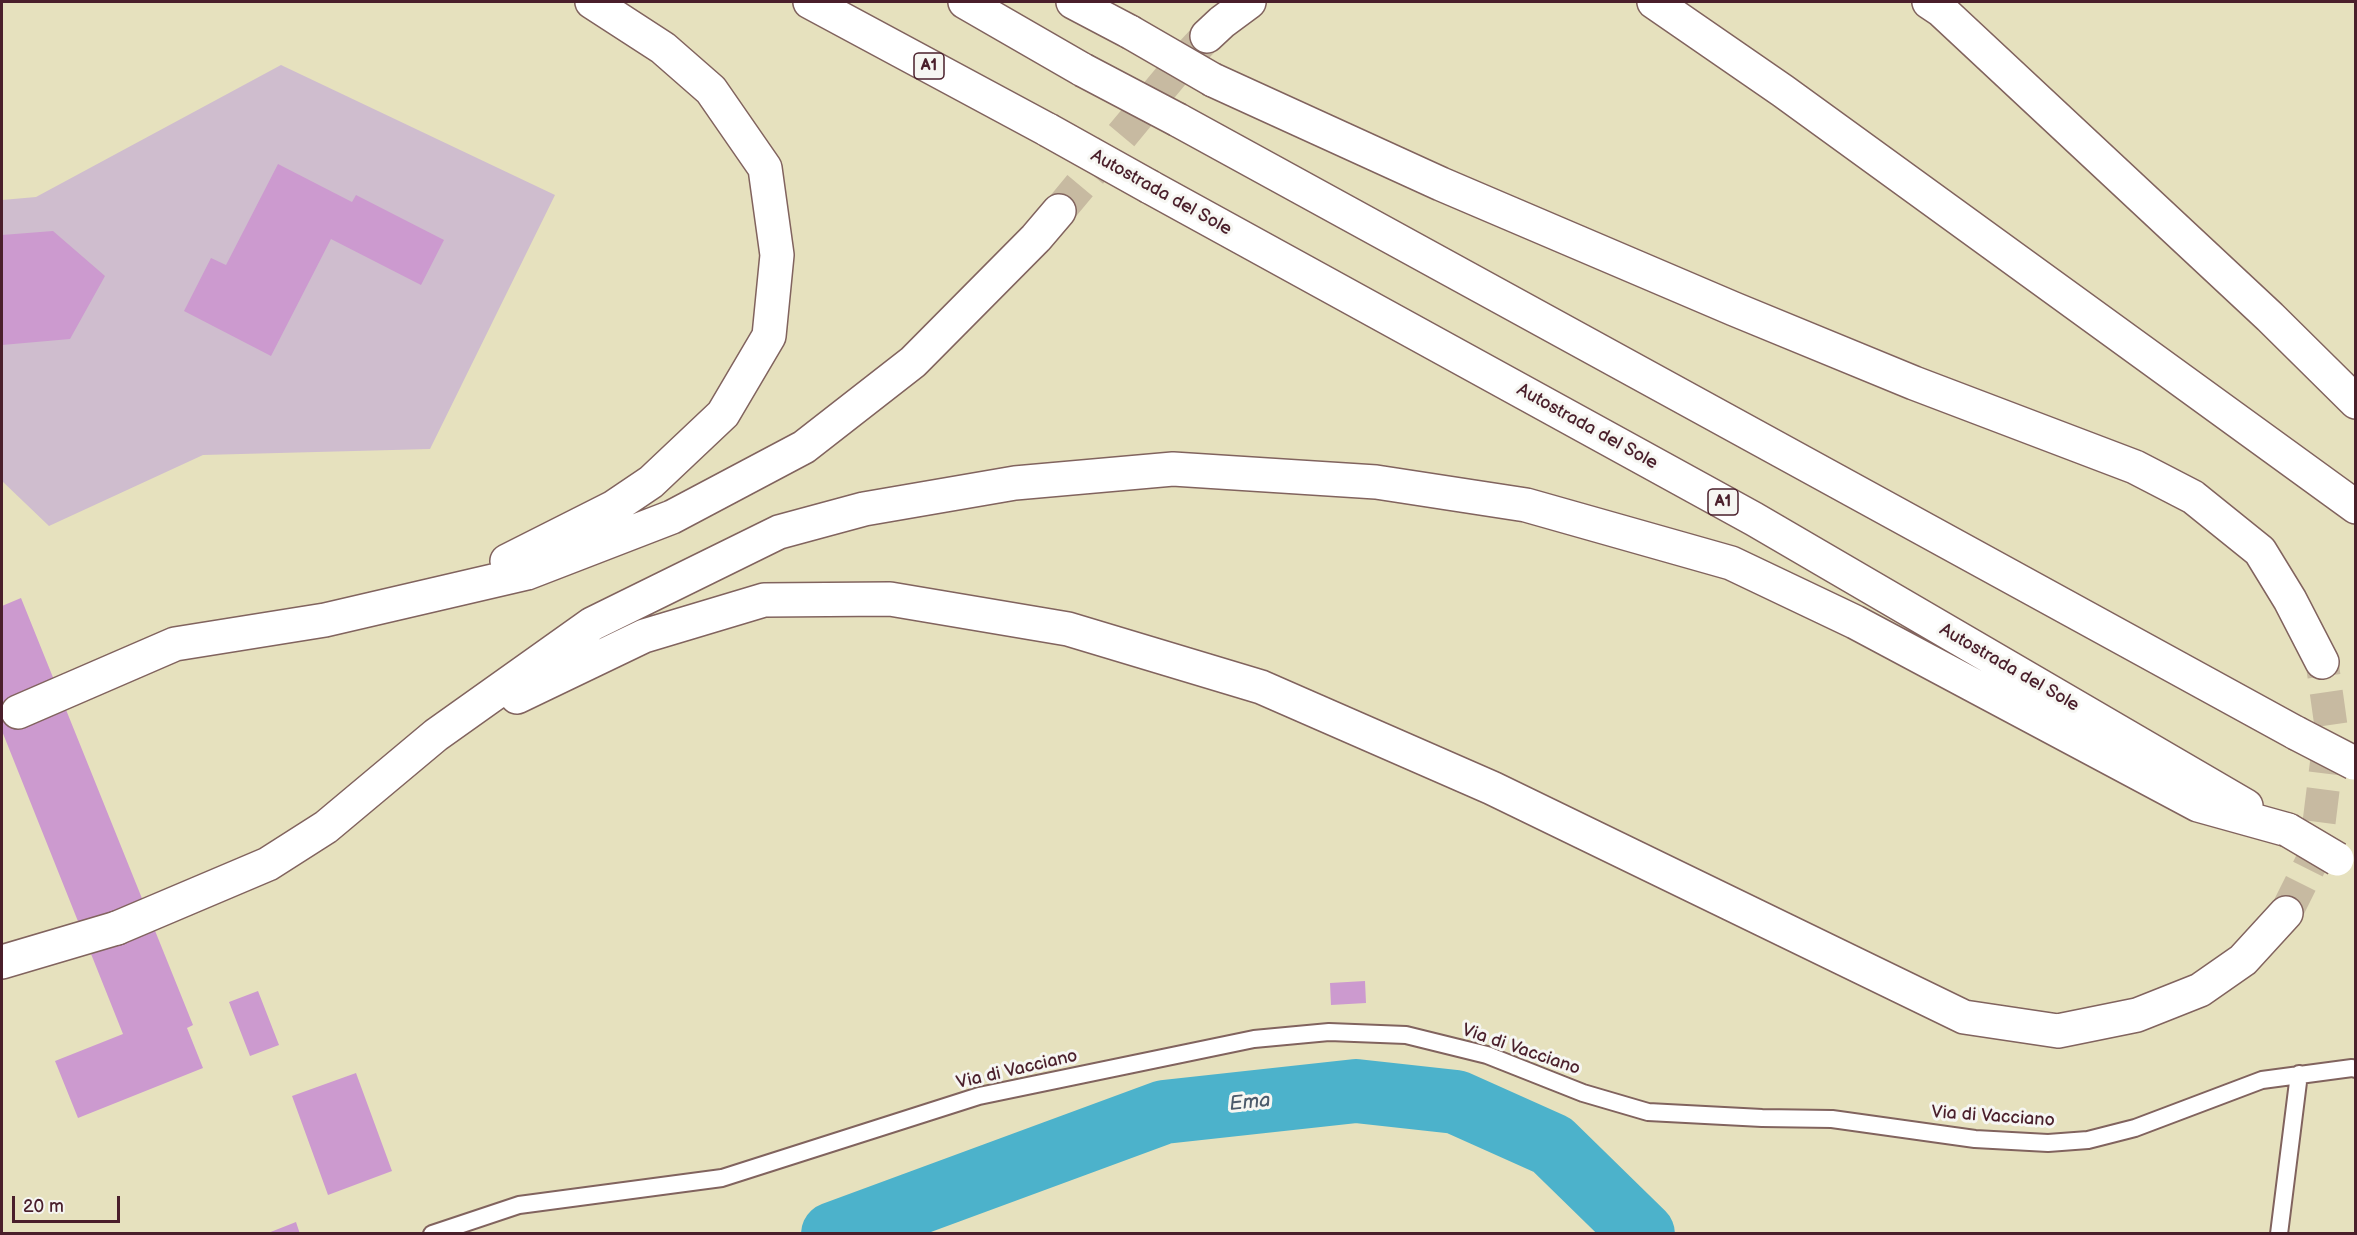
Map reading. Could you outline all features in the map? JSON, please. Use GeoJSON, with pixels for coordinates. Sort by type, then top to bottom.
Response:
{"type":"FeatureCollection","features":[{"type":"Feature","properties":{"kind":"main road"},"geometry":{"type":"LineString","coordinates":[[446,591],[614,507],[651,482],[723,414],[769,336],[777,255],[765,168],[711,90],[663,48],[592,2]]}},
{"type":"Feature","properties":{"kind":"main road","name":"Autostrada del Sole"},"geometry":{"type":"LineString","coordinates":[[810,2],[1048,130],[1754,519],[2346,863]]}},
{"type":"Feature","properties":{"kind":"main road"},"geometry":{"type":"LineString","coordinates":[[964,2],[1083,70],[2355,764]]}},
{"type":"Feature","properties":{"kind":"main road"},"geometry":{"type":"LineString","coordinates":[[1073,2],[1213,80],[1442,184],[1734,309],[1914,382],[2135,466],[2193,497],[2260,551],[2290,600],[2322,662]]}},
{"type":"Feature","properties":{"kind":"main road"},"geometry":{"type":"LineString","coordinates":[[1207,36],[1249,2]]}},
{"type":"Feature","properties":{"kind":"main road"},"geometry":{"type":"LineString","coordinates":[[1654,2],[1783,91],[2355,507]]}},
{"type":"Feature","properties":{"kind":"main road"},"geometry":{"type":"LineString","coordinates":[[1929,2],[1958,26],[2261,309],[2355,402]]}},
{"type":"Feature","properties":{"kind":"main road"},"geometry":{"type":"LineString","coordinates":[[10,715],[175,644],[325,620],[527,573],[672,517],[804,447],[913,363],[1036,238],[1059,211]]}},
{"type":"Feature","properties":{"kind":"main road"},"geometry":{"type":"LineString","coordinates":[[2,962],[117,928],[268,864],[326,827],[436,735],[592,624],[779,532],[864,509],[1015,483],[1173,469],[1376,482],[1526,506],[1731,563],[1855,622],[2198,805],[2288,830]]}},
{"type":"Feature","properties":{"kind":"main road"},"geometry":{"type":"LineString","coordinates":[[436,735],[645,636],[764,600],[890,599],[1068,629],[1261,687],[1492,788],[1964,1017],[2058,1030],[2137,1015],[2200,990],[2243,960],[2286,914]]}},
{"type":"Feature","properties":{"kind":"lane","name":"Via di Vacciano"},"geometry":{"type":"LineString","coordinates":[[432,1233],[519,1205],[722,1178],[979,1096],[1254,1039],[1329,1032],[1406,1035],[1487,1055],[1582,1093],[1648,1112],[1832,1119],[1975,1139],[2038,1143],[2088,1140],[2135,1128],[2262,1080],[2355,1069]]}},
{"type":"Feature","properties":{"kind":"lane"},"geometry":{"type":"LineString","coordinates":[[2279,1233],[2299,1074]]}},
{"type":"Feature","properties":{"kind":"shaded area"},"geometry":{"type":"Polygon","coordinates":[[[281,65],[555,195],[430,449],[203,455],[49,526],[2,481],[2,200],[36,197],[281,65]]]}},
{"type":"Feature","properties":{"kind":"building"},"geometry":{"type":"Polygon","coordinates":[[[278,164],[352,202],[356,195],[444,240],[421,285],[331,239],[271,356],[184,311],[211,258],[226,265],[278,164]]]}},
{"type":"Feature","properties":{"kind":"building"},"geometry":{"type":"Polygon","coordinates":[[[53,231],[105,276],[70,339],[2,345],[2,235],[53,231]]]}},
{"type":"Feature","properties":{"kind":"building"},"geometry":{"type":"Polygon","coordinates":[[[21,598],[193,1025],[187,1028],[203,1068],[78,1118],[55,1061],[123,1034],[2,731],[2,606],[21,598]]]}},
{"type":"Feature","properties":{"kind":"building"},"geometry":{"type":"Polygon","coordinates":[[[1365,981],[1366,1003],[1331,1005],[1330,983],[1365,981]]]}},
{"type":"Feature","properties":{"kind":"building"},"geometry":{"type":"Polygon","coordinates":[[[258,991],[279,1045],[250,1056],[229,1002],[258,991]]]}},
{"type":"Feature","properties":{"kind":"building"},"geometry":{"type":"Polygon","coordinates":[[[356,1073],[392,1171],[328,1195],[292,1096],[356,1073]]]}},
{"type":"Feature","properties":{"kind":"building"},"geometry":{"type":"Polygon","coordinates":[[[296,1222],[300,1234],[268,1234],[268,1233],[296,1222]]]}},
{"type":"Feature","properties":{"kind":"waterway","name":"Ema"},"geometry":{"type":"LineString","coordinates":[[833,1234],[1164,1112],[1356,1091],[1456,1102],[1552,1145],[1643,1234]]}},
{"type":"Feature","properties":{"kind":"tunnel"},"geometry":{"type":"LineString","coordinates":[[1059,211],[1207,36]]}},
{"type":"Feature","properties":{"kind":"tunnel"},"geometry":{"type":"LineString","coordinates":[[2286,913],[2315,855],[2331,726],[2322,662]]}}]}
